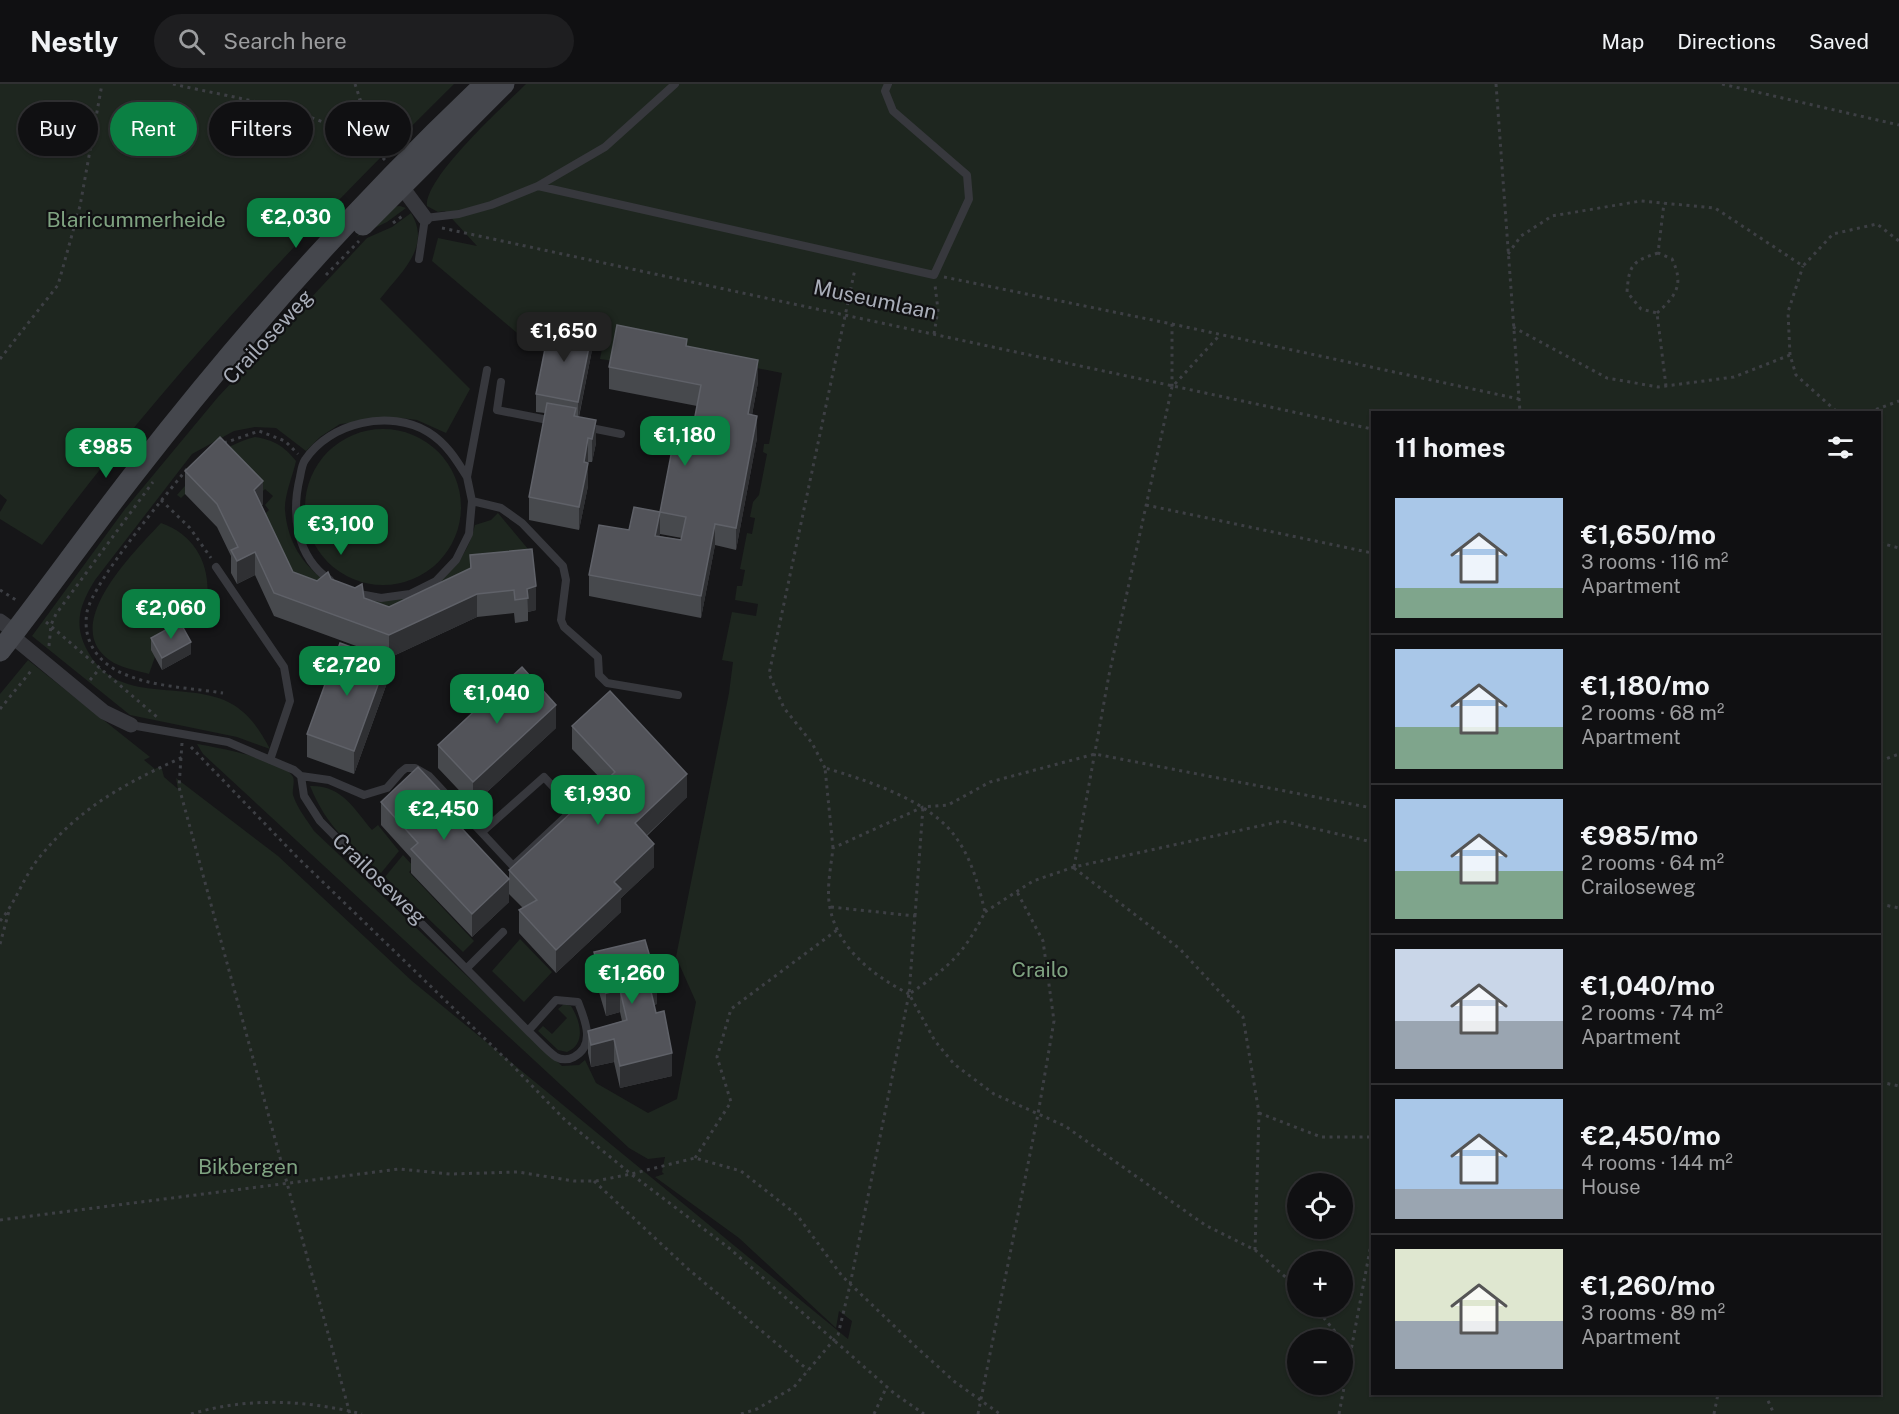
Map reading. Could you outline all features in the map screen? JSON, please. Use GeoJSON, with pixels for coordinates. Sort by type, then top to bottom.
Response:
{"type":"FeatureCollection","features":[{"type":"Feature","properties":{"kind":"main road","name":"Crailoseweg"},"geometry":{"type":"LineString","coordinates":[[7,635],[137,469],[308,264],[485,84]]}},
{"type":"Feature","properties":{"kind":"main road","name":"Crailoseweg"},"geometry":{"type":"LineString","coordinates":[[394,174],[504,84]]}},
{"type":"Feature","properties":{"kind":"street"},"geometry":{"type":"LineString","coordinates":[[394,174],[417,203],[425,218]]}},
{"type":"Feature","properties":{"kind":"street"},"geometry":{"type":"LineString","coordinates":[[7,635],[104,712],[131,725]]}},
{"type":"Feature","properties":{"kind":"lane"},"geometry":{"type":"LineString","coordinates":[[419,259],[425,218],[459,214],[491,205],[538,186],[605,147],[675,84]]}},
{"type":"Feature","properties":{"kind":"lane"},"geometry":{"type":"LineString","coordinates":[[538,186],[934,274],[969,199],[967,175],[893,111],[885,91],[888,84]]}},
{"type":"Feature","properties":{"kind":"lane"},"geometry":{"type":"LineString","coordinates":[[467,477],[487,370]]}},
{"type":"Feature","properties":{"kind":"lane"},"geometry":{"type":"LineString","coordinates":[[501,382],[497,410],[565,423]]}},
{"type":"Feature","properties":{"kind":"lane"},"geometry":{"type":"LineString","coordinates":[[336,583],[327,578],[308,556],[297,530],[294,501],[304,460],[339,430],[369,421],[399,421],[428,432],[451,451],[467,477],[472,501],[469,534],[456,560],[436,581],[410,594],[381,598],[344,588]]}},
{"type":"Feature","properties":{"kind":"lane"},"geometry":{"type":"LineString","coordinates":[[576,425],[621,434]]}},
{"type":"Feature","properties":{"kind":"lane"},"geometry":{"type":"LineString","coordinates":[[472,501],[501,508],[522,523],[562,566],[566,580],[561,620],[568,632],[598,657],[599,675],[607,683],[678,695]]}},
{"type":"Feature","properties":{"kind":"lane"},"geometry":{"type":"LineString","coordinates":[[216,567],[284,667],[290,701],[270,760]]}},
{"type":"Feature","properties":{"kind":"lane"},"geometry":{"type":"LineString","coordinates":[[131,725],[228,742],[294,770],[301,776],[329,780],[364,795],[387,788],[400,772],[406,768],[414,768],[429,776],[513,866],[574,809],[544,777],[482,832]]}},
{"type":"Feature","properties":{"kind":"lane","name":"Crailoseweg"},"geometry":{"type":"LineString","coordinates":[[301,776],[304,796],[320,820],[528,1031],[557,1058],[568,1060],[584,1048],[588,1035],[578,1002],[568,999],[556,1000],[528,1031]]}},
{"type":"Feature","properties":{"kind":"lane"},"geometry":{"type":"LineString","coordinates":[[467,968],[503,932]]}},
{"type":"Feature","properties":{"kind":"path"},"geometry":{"type":"LineString","coordinates":[[0,359],[58,285],[80,206],[102,84]]}},
{"type":"Feature","properties":{"kind":"path"},"geometry":{"type":"LineString","coordinates":[[172,84],[285,110],[325,124]]}},
{"type":"Feature","properties":{"kind":"path"},"geometry":{"type":"LineString","coordinates":[[355,84],[361,102]]}},
{"type":"Feature","properties":{"kind":"path"},"geometry":{"type":"LineString","coordinates":[[1496,84],[1520,411]]}},
{"type":"Feature","properties":{"kind":"path"},"geometry":{"type":"LineString","coordinates":[[1722,84],[1899,125]]}},
{"type":"Feature","properties":{"kind":"path"},"geometry":{"type":"LineString","coordinates":[[380,156],[394,174]]}},
{"type":"Feature","properties":{"kind":"path"},"geometry":{"type":"LineString","coordinates":[[1508,254],[1521,236],[1552,216],[1641,201],[1715,208],[1803,266]]}},
{"type":"Feature","properties":{"kind":"path"},"geometry":{"type":"LineString","coordinates":[[384,227],[417,203]]}},
{"type":"Feature","properties":{"kind":"path"},"geometry":{"type":"LineString","coordinates":[[1658,253],[1664,203]]}},
{"type":"Feature","properties":{"kind":"path","name":"Museumlaan"},"geometry":{"type":"LineString","coordinates":[[425,218],[440,228],[457,232],[1371,429]]}},
{"type":"Feature","properties":{"kind":"path"},"geometry":{"type":"LineString","coordinates":[[1836,411],[1796,375],[1790,355],[1788,312],[1803,266],[1833,234],[1877,224],[1899,241]]}},
{"type":"Feature","properties":{"kind":"path","name":"Crailoseweg"},"geometry":{"type":"LineString","coordinates":[[323,279],[365,235]]}},
{"type":"Feature","properties":{"kind":"path"},"geometry":{"type":"LineString","coordinates":[[1658,253],[1672,258],[1680,275],[1674,298],[1657,313],[1641,309],[1628,292],[1629,272],[1638,259],[1658,253]]}},
{"type":"Feature","properties":{"kind":"path"},"geometry":{"type":"LineString","coordinates":[[857,258],[769,674],[784,708],[812,743],[825,768],[833,848],[830,906],[837,930],[859,960],[885,982],[909,994],[935,1041],[954,1064],[994,1094],[1065,1126],[1205,1226],[1255,1250],[1287,1278]]}},
{"type":"Feature","properties":{"kind":"path"},"geometry":{"type":"LineString","coordinates":[[934,334],[938,310],[934,274],[1519,399]]}},
{"type":"Feature","properties":{"kind":"path"},"geometry":{"type":"LineString","coordinates":[[1657,313],[1666,386]]}},
{"type":"Feature","properties":{"kind":"path"},"geometry":{"type":"LineString","coordinates":[[1074,868],[1109,675],[1172,387],[1172,324]]}},
{"type":"Feature","properties":{"kind":"path"},"geometry":{"type":"LineString","coordinates":[[1514,327],[1607,378],[1658,387],[1734,378],[1790,355]]}},
{"type":"Feature","properties":{"kind":"path"},"geometry":{"type":"LineString","coordinates":[[1172,387],[1219,336]]}},
{"type":"Feature","properties":{"kind":"path"},"geometry":{"type":"LineString","coordinates":[[1872,411],[1899,401]]}},
{"type":"Feature","properties":{"kind":"path"},"geometry":{"type":"LineString","coordinates":[[216,447],[259,431],[285,441],[304,460]]}},
{"type":"Feature","properties":{"kind":"path"},"geometry":{"type":"LineString","coordinates":[[194,463],[162,500],[103,580],[87,610],[86,627],[90,645],[102,661],[124,674],[160,683],[223,693]]}},
{"type":"Feature","properties":{"kind":"path"},"geometry":{"type":"LineString","coordinates":[[154,480],[56,614],[51,625],[175,733]]}},
{"type":"Feature","properties":{"kind":"path"},"geometry":{"type":"LineString","coordinates":[[162,500],[190,528],[216,567]]}},
{"type":"Feature","properties":{"kind":"path"},"geometry":{"type":"LineString","coordinates":[[1146,505],[1371,553]]}},
{"type":"Feature","properties":{"kind":"path"},"geometry":{"type":"LineString","coordinates":[[1881,543],[1899,548]]}},
{"type":"Feature","properties":{"kind":"path"},"geometry":{"type":"LineString","coordinates":[[0,590],[16,600]]}},
{"type":"Feature","properties":{"kind":"path"},"geometry":{"type":"LineString","coordinates":[[350,1412],[179,787],[183,757],[182,739],[296,856],[512,1064],[565,1120],[631,1174],[729,1248],[835,1338],[887,1386],[924,1414]]}},
{"type":"Feature","properties":{"kind":"path"},"geometry":{"type":"LineString","coordinates":[[833,848],[923,807],[948,805],[990,782],[1095,754],[1371,808]]}},
{"type":"Feature","properties":{"kind":"path"},"geometry":{"type":"LineString","coordinates":[[1881,760],[1899,754]]}},
{"type":"Feature","properties":{"kind":"path"},"geometry":{"type":"LineString","coordinates":[[0,921],[10,909],[37,860],[79,814],[130,781],[183,757]]}},
{"type":"Feature","properties":{"kind":"path"},"geometry":{"type":"LineString","coordinates":[[825,768],[873,783],[923,807],[957,837],[976,878],[985,912]]}},
{"type":"Feature","properties":{"kind":"path"},"geometry":{"type":"LineString","coordinates":[[741,1414],[757,1409],[794,1387],[835,1338],[850,1285],[909,994],[923,807]]}},
{"type":"Feature","properties":{"kind":"path"},"geometry":{"type":"LineString","coordinates":[[909,994],[942,972],[969,944],[985,912],[1033,881],[1074,868],[1282,821],[1371,842]]}},
{"type":"Feature","properties":{"kind":"path"},"geometry":{"type":"LineString","coordinates":[[1074,868],[1180,949],[1243,1017],[1259,1113],[1255,1250]]}},
{"type":"Feature","properties":{"kind":"path"},"geometry":{"type":"LineString","coordinates":[[978,1414],[1038,1114],[1054,1021],[1043,941],[1016,890]]}},
{"type":"Feature","properties":{"kind":"path"},"geometry":{"type":"LineString","coordinates":[[1881,904],[1899,908]]}},
{"type":"Feature","properties":{"kind":"path"},"geometry":{"type":"LineString","coordinates":[[830,906],[915,916]]}},
{"type":"Feature","properties":{"kind":"path"},"geometry":{"type":"LineString","coordinates":[[0,944],[10,909]]}},
{"type":"Feature","properties":{"kind":"path"},"geometry":{"type":"LineString","coordinates":[[695,1158],[731,1102],[717,1057],[731,1009],[837,930]]}},
{"type":"Feature","properties":{"kind":"path"},"geometry":{"type":"LineString","coordinates":[[1881,1082],[1899,1086]]}},
{"type":"Feature","properties":{"kind":"path"},"geometry":{"type":"LineString","coordinates":[[1259,1113],[1321,1137],[1371,1137]]}},
{"type":"Feature","properties":{"kind":"path"},"geometry":{"type":"LineString","coordinates":[[0,1220],[399,1169],[450,1174],[518,1172],[574,1181],[594,1181],[695,1158],[741,1170],[797,1215],[850,1285],[955,1382],[1000,1414]]}},
{"type":"Feature","properties":{"kind":"path"},"geometry":{"type":"LineString","coordinates":[[594,1181],[687,1268],[808,1370]]}},
{"type":"Feature","properties":{"kind":"path"},"geometry":{"type":"LineString","coordinates":[[1353,1334],[1371,1244]]}},
{"type":"Feature","properties":{"kind":"path"},"geometry":{"type":"LineString","coordinates":[[1323,1317],[1333,1329]]}},
{"type":"Feature","properties":{"kind":"path"},"geometry":{"type":"LineString","coordinates":[[874,1414],[887,1386]]}},
{"type":"Feature","properties":{"kind":"path"},"geometry":{"type":"LineString","coordinates":[[1339,1414],[1342,1395]]}},
{"type":"Feature","properties":{"kind":"path"},"geometry":{"type":"LineString","coordinates":[[1714,1414],[1718,1395]]}},
{"type":"Feature","properties":{"kind":"path"},"geometry":{"type":"LineString","coordinates":[[1765,1395],[1774,1414]]}},
{"type":"Feature","properties":{"kind":"path"},"geometry":{"type":"LineString","coordinates":[[191,1414],[224,1404],[279,1402],[363,1414]]}},
{"type":"Feature","properties":{"kind":"path"},"geometry":{"type":"LineString","coordinates":[[757,1409],[758,1414]]}},
{"type":"Feature","properties":{"kind":"green space","name":"Blaricummerheide"},"geometry":{"type":"Polygon","coordinates":[[[0,84],[454,84],[411,127],[411,102],[325,102],[325,156],[383,156],[291,250],[188,364],[89,483],[42,545],[0,519],[0,512],[7,500],[0,494],[0,84]]]}},
{"type":"Feature","properties":{"kind":"green space","name":"Crailo"},"geometry":{"type":"Polygon","coordinates":[[[526,84],[1899,84],[1899,1414],[0,1414],[0,694],[28,660],[150,757],[144,760],[155,769],[161,766],[164,777],[178,789],[176,778],[278,856],[412,981],[848,1339],[852,1321],[839,1311],[836,1328],[739,1238],[655,1177],[664,1174],[662,1172],[665,1157],[648,1159],[629,1148],[203,754],[197,744],[249,755],[287,771],[294,779],[295,800],[314,831],[562,1066],[579,1065],[585,1060],[596,1083],[648,1113],[677,1099],[696,1002],[676,957],[729,693],[733,662],[722,660],[732,612],[756,616],[758,604],[735,600],[737,586],[742,586],[745,570],[740,569],[747,533],[752,534],[755,518],[750,517],[753,502],[759,495],[767,454],[763,452],[764,444],[769,444],[782,373],[685,354],[655,367],[600,359],[604,338],[554,329],[549,352],[536,349],[432,261],[438,238],[477,246],[445,211],[438,212],[427,206],[430,193],[438,178],[467,143],[526,84]]]}},
{"type":"Feature","properties":{"kind":"green space"},"geometry":{"type":"Polygon","coordinates":[[[390,207],[406,208],[387,222],[356,237],[390,207]]]}},
{"type":"Feature","properties":{"kind":"green space"},"geometry":{"type":"Polygon","coordinates":[[[411,213],[417,225],[416,248],[405,269],[380,299],[470,389],[446,433],[417,420],[401,418],[340,424],[320,437],[306,451],[276,428],[255,427],[234,431],[192,454],[95,580],[80,613],[80,630],[86,648],[98,666],[113,678],[148,688],[206,695],[224,700],[252,720],[270,749],[237,737],[130,715],[32,636],[125,509],[218,397],[367,238],[392,227],[411,213]]]}},
{"type":"Feature","properties":{"kind":"green space"},"geometry":{"type":"Polygon","coordinates":[[[383,429],[398,430],[413,435],[438,452],[455,477],[460,492],[460,522],[455,537],[438,562],[413,579],[398,584],[383,585],[368,584],[353,579],[328,562],[311,537],[306,522],[305,507],[306,492],[311,477],[328,452],[353,435],[368,430],[383,429]]]}},
{"type":"Feature","properties":{"kind":"green space"},"geometry":{"type":"Polygon","coordinates":[[[255,437],[278,444],[296,461],[285,504],[294,545],[315,572],[342,590],[374,597],[406,595],[436,583],[460,559],[475,525],[491,520],[498,513],[528,549],[531,548],[533,575],[471,580],[390,630],[294,595],[263,516],[269,510],[265,505],[273,496],[265,489],[258,496],[220,460],[181,498],[177,495],[203,467],[221,452],[255,437]]]}},
{"type":"Feature","properties":{"kind":"green space"},"geometry":{"type":"Polygon","coordinates":[[[161,523],[184,535],[199,553],[208,588],[207,601],[164,631],[149,674],[114,663],[98,648],[93,631],[96,611],[105,591],[134,552],[161,523]]]}},
{"type":"Feature","properties":{"kind":"green space"},"geometry":{"type":"Polygon","coordinates":[[[310,786],[321,787],[339,794],[372,830],[378,825],[399,851],[381,873],[332,824],[310,786]]]}},
{"type":"Feature","properties":{"kind":"green space"},"geometry":{"type":"Polygon","coordinates":[[[403,855],[414,867],[409,872],[474,941],[463,952],[385,877],[403,855]]]}},
{"type":"Feature","properties":{"kind":"green space"},"geometry":{"type":"Polygon","coordinates":[[[520,939],[552,972],[524,1002],[492,971],[520,939]]]}},
{"type":"Feature","properties":{"kind":"green space"},"geometry":{"type":"Polygon","coordinates":[[[564,1004],[571,1006],[580,1031],[577,1043],[567,1052],[558,1050],[538,1031],[543,1026],[552,1034],[567,1018],[558,1009],[564,1004]]]}},
{"type":"Feature","properties":{"kind":"building"},"geometry":{"type":"Polygon","coordinates":[[[550,324],[592,332],[578,402],[536,394],[550,324]]]}},
{"type":"Feature","properties":{"kind":"building"},"geometry":{"type":"Polygon","coordinates":[[[617,325],[687,339],[686,346],[758,360],[748,414],[757,416],[736,528],[715,524],[701,596],[589,575],[599,525],[629,530],[634,507],[660,512],[676,429],[692,432],[701,385],[609,367],[617,325]],[[660,512],[655,536],[681,540],[686,517],[660,512]]]}},
{"type":"Feature","properties":{"kind":"building"},"geometry":{"type":"Polygon","coordinates":[[[547,403],[576,408],[574,416],[596,420],[592,439],[588,438],[584,462],[588,463],[579,507],[529,497],[547,403]]]}},
{"type":"Feature","properties":{"kind":"building"},"geometry":{"type":"Polygon","coordinates":[[[220,437],[263,481],[254,490],[293,572],[317,581],[328,572],[331,579],[355,588],[362,584],[364,598],[389,607],[471,568],[470,555],[532,549],[536,586],[527,589],[528,598],[515,600],[514,590],[477,594],[389,635],[274,593],[255,552],[237,561],[231,550],[238,547],[217,504],[185,471],[220,437]]]}},
{"type":"Feature","properties":{"kind":"building"},"geometry":{"type":"Polygon","coordinates":[[[180,622],[191,642],[162,658],[151,638],[180,622]]]}},
{"type":"Feature","properties":{"kind":"building"},"geometry":{"type":"Polygon","coordinates":[[[340,643],[387,660],[354,751],[307,734],[340,643]]]}},
{"type":"Feature","properties":{"kind":"building"},"geometry":{"type":"Polygon","coordinates":[[[522,667],[556,705],[473,782],[438,745],[522,667]]]}},
{"type":"Feature","properties":{"kind":"building"},"geometry":{"type":"Polygon","coordinates":[[[610,691],[687,774],[635,823],[654,844],[614,882],[621,889],[556,950],[519,910],[537,900],[509,870],[615,772],[572,726],[610,691]]]}},
{"type":"Feature","properties":{"kind":"building"},"geometry":{"type":"Polygon","coordinates":[[[418,767],[461,813],[454,820],[509,879],[472,914],[411,849],[418,843],[381,802],[418,767]]]}},
{"type":"Feature","properties":{"kind":"building"},"geometry":{"type":"Polygon","coordinates":[[[645,940],[657,981],[649,983],[656,1013],[664,1011],[672,1053],[620,1066],[614,1039],[591,1045],[588,1031],[627,1020],[620,990],[606,993],[594,952],[645,940]]]}},
{"type":"Feature","properties":{"kind":"park label","name":"Bikbergen"},"geometry":{"type":"Point","coordinates":[248,1167]}}]}
